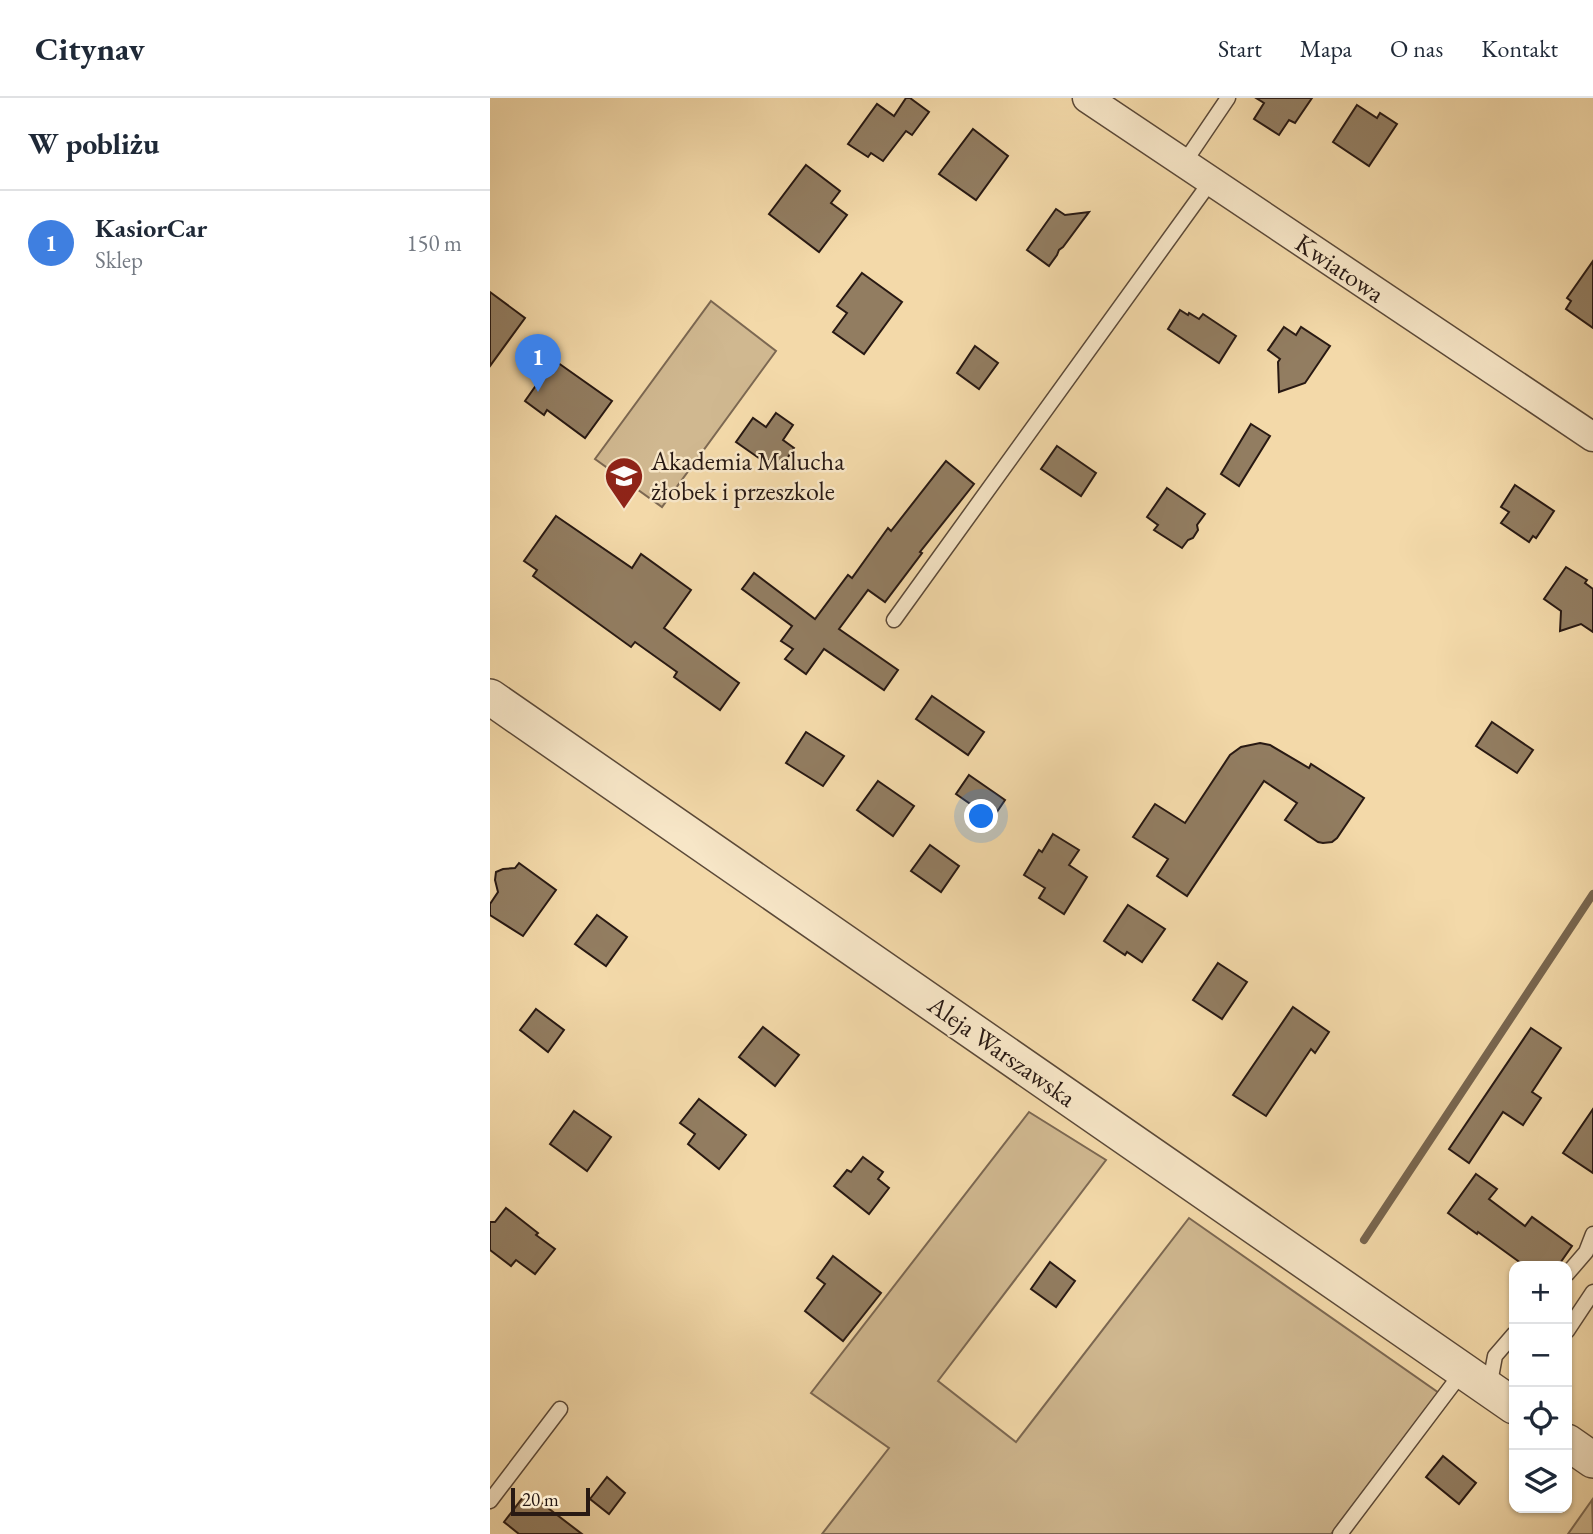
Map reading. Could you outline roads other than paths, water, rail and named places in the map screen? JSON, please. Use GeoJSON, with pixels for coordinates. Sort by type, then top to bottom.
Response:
{"type":"FeatureCollection","features":[{"type":"Feature","properties":{"kind":"street","name":"Kwiatowa"},"geometry":{"type":"LineString","coordinates":[[1087,98],[1593,437]]}},
{"type":"Feature","properties":{"kind":"street","name":"Aleja Warszawska"},"geometry":{"type":"LineString","coordinates":[[490,697],[1499,1394]]}},
{"type":"Feature","properties":{"kind":"street"},"geometry":{"type":"LineString","coordinates":[[1572,1445],[1593,1460]]}},
{"type":"Feature","properties":{"kind":"lane"},"geometry":{"type":"LineString","coordinates":[[1184,163],[1228,98]]}},
{"type":"Feature","properties":{"kind":"lane"},"geometry":{"type":"LineString","coordinates":[[894,620],[1211,181]]}},
{"type":"Feature","properties":{"kind":"lane"},"geometry":{"type":"LineString","coordinates":[[1572,1268],[1586,1252],[1593,1234]]}},
{"type":"Feature","properties":{"kind":"lane"},"geometry":{"type":"LineString","coordinates":[[1572,1324],[1593,1292]]}},
{"type":"Feature","properties":{"kind":"lane"},"geometry":{"type":"LineString","coordinates":[[1340,1534],[1499,1394],[1495,1356],[1509,1340]]}},
{"type":"Feature","properties":{"kind":"lane"},"geometry":{"type":"LineString","coordinates":[[490,1501],[560,1409]]}},
{"type":"Feature","properties":{"kind":"waterway"},"geometry":{"type":"LineString","coordinates":[[1364,1240],[1593,894]]}},
{"type":"Feature","properties":{"kind":"place","name":"KasiorCar"},"geometry":{"type":"Point","coordinates":[538,392]}},
{"type":"Feature","properties":{"kind":"place","name":"Akademia Malucha żłobek i przeszkole"},"geometry":{"type":"Point","coordinates":[624,510]}}]}
